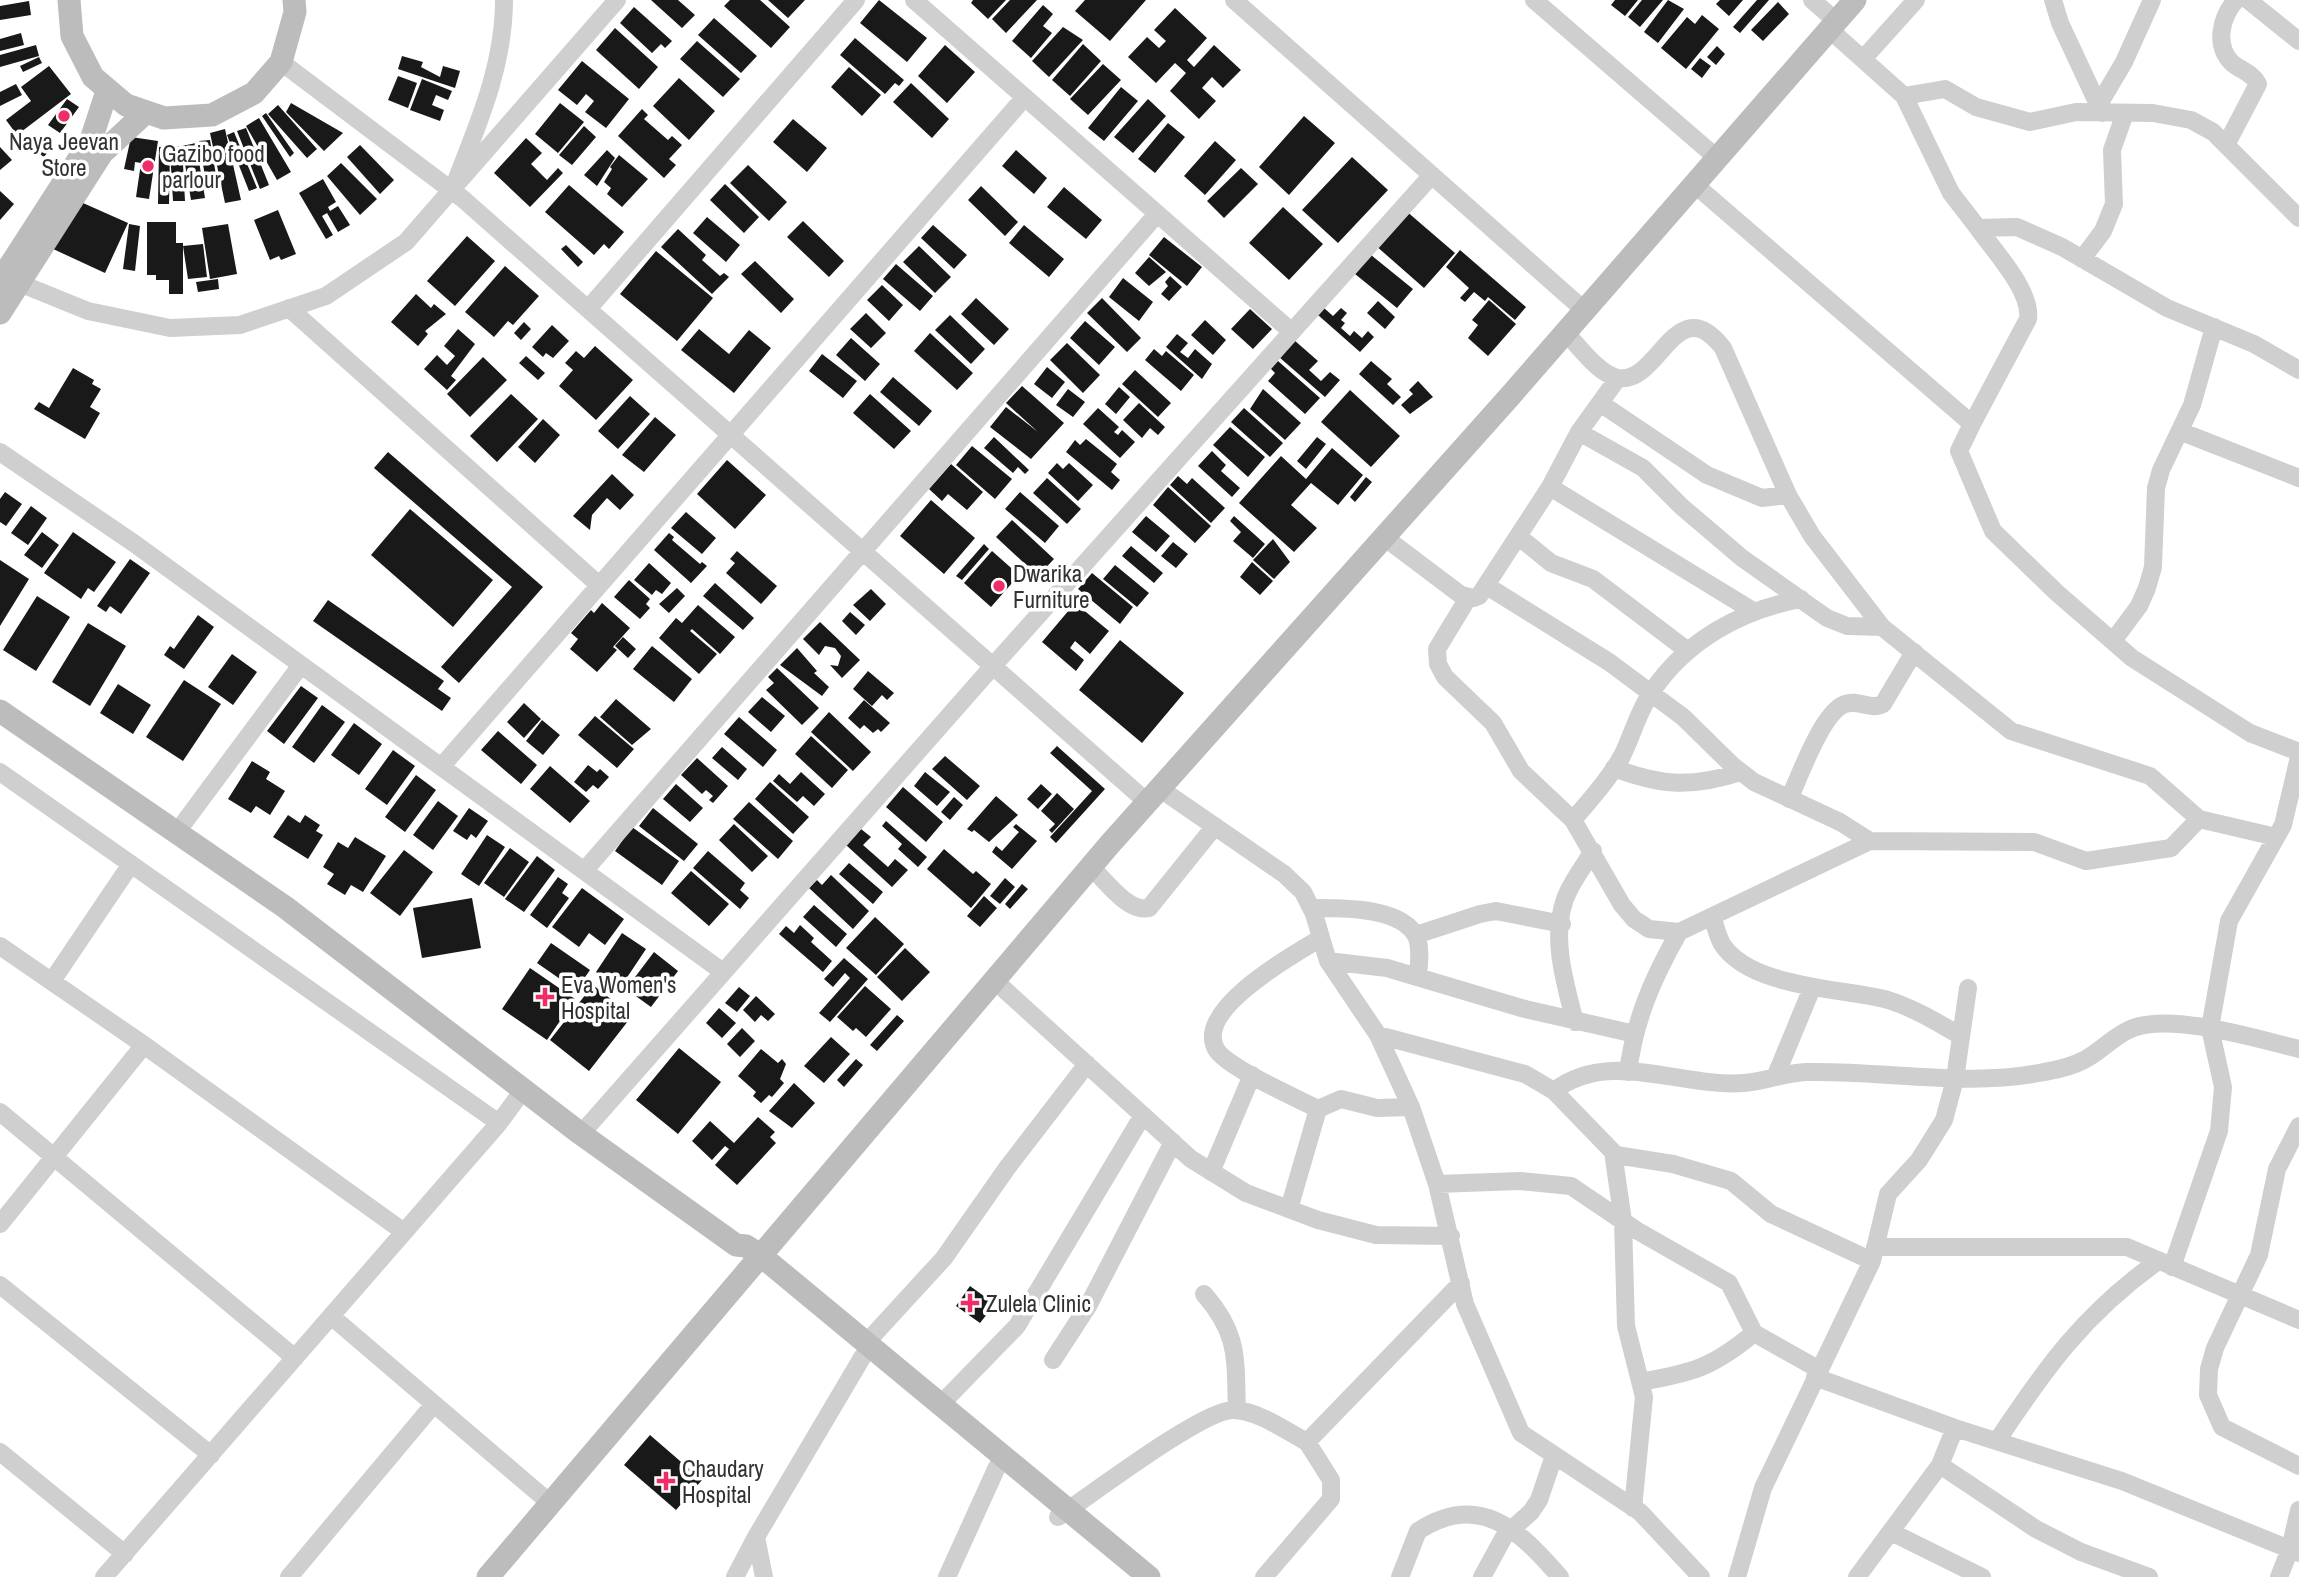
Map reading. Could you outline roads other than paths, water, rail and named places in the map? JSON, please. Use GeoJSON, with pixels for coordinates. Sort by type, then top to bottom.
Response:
{"type":"FeatureCollection","features":[{"type":"Feature","properties":{"kind":"street"},"geometry":{"type":"LineString","coordinates":[[69,0],[72,36],[93,77],[107,91],[145,113],[164,118],[212,115],[254,93],[281,62],[295,12],[294,0]]}},
{"type":"Feature","properties":{"kind":"street"},"geometry":{"type":"LineString","coordinates":[[452,191],[494,76],[504,28],[504,0]]}},
{"type":"Feature","properties":{"kind":"street"},"geometry":{"type":"LineString","coordinates":[[6,277],[88,311],[170,328],[240,325],[326,296],[406,242],[617,0]]}},
{"type":"Feature","properties":{"kind":"street"},"geometry":{"type":"LineString","coordinates":[[588,309],[856,0]]}},
{"type":"Feature","properties":{"kind":"street"},"geometry":{"type":"LineString","coordinates":[[915,0],[1292,332]]}},
{"type":"Feature","properties":{"kind":"street"},"geometry":{"type":"LineString","coordinates":[[1234,0],[1584,310]]}},
{"type":"Feature","properties":{"kind":"street"},"geometry":{"type":"LineString","coordinates":[[1534,0],[1717,158]]}},
{"type":"Feature","properties":{"kind":"street"},"geometry":{"type":"LineString","coordinates":[[1812,0],[1863,59],[1904,96],[1951,193],[2023,291],[2029,308],[2028,319],[1959,452],[1993,531],[2132,658],[2250,733],[2299,755],[2286,830],[2229,920],[2210,1028],[2222,1087],[2222,1112],[2165,1264],[2110,1297],[2085,1321],[2047,1366],[1997,1441]]}},
{"type":"Feature","properties":{"kind":"street"},"geometry":{"type":"LineString","coordinates":[[488,1577],[1153,795],[1384,537],[1855,0]]}},
{"type":"Feature","properties":{"kind":"street"},"geometry":{"type":"LineString","coordinates":[[1863,59],[1916,0]]}},
{"type":"Feature","properties":{"kind":"street"},"geometry":{"type":"LineString","coordinates":[[2053,0],[2060,23],[2100,110]]}},
{"type":"Feature","properties":{"kind":"street"},"geometry":{"type":"LineString","coordinates":[[2100,110],[2152,0]]}},
{"type":"Feature","properties":{"kind":"street"},"geometry":{"type":"LineString","coordinates":[[2227,145],[2258,84],[2255,78],[2233,64],[2223,51],[2222,26],[2236,0]]}},
{"type":"Feature","properties":{"kind":"street"},"geometry":{"type":"LineString","coordinates":[[2248,0],[2299,41]]}},
{"type":"Feature","properties":{"kind":"street"},"geometry":{"type":"LineString","coordinates":[[281,62],[452,191],[993,666],[1153,795],[1215,826],[1284,874],[1303,892],[1328,961],[1378,1035],[1411,1107],[1437,1184],[1465,1304],[1521,1433],[1633,1508],[1701,1577]]}},
{"type":"Feature","properties":{"kind":"street"},"geometry":{"type":"LineString","coordinates":[[1904,96],[1945,89],[1976,107],[2030,122],[2100,110],[2153,113],[2191,120],[2213,132],[2299,218]]}},
{"type":"Feature","properties":{"kind":"street"},"geometry":{"type":"LineString","coordinates":[[0,313],[6,277],[91,140],[107,91]]}},
{"type":"Feature","properties":{"kind":"street"},"geometry":{"type":"LineString","coordinates":[[441,767],[1025,97]]}},
{"type":"Feature","properties":{"kind":"street"},"geometry":{"type":"LineString","coordinates":[[6,277],[102,153],[145,113]]}},
{"type":"Feature","properties":{"kind":"street"},"geometry":{"type":"LineString","coordinates":[[2082,258],[2103,231],[2114,204],[2112,150],[2125,113]]}},
{"type":"Feature","properties":{"kind":"street"},"geometry":{"type":"LineString","coordinates":[[581,1133],[993,666],[1433,175]]}},
{"type":"Feature","properties":{"kind":"street"},"geometry":{"type":"LineString","coordinates":[[1694,184],[1972,424]]}},
{"type":"Feature","properties":{"kind":"street"},"geometry":{"type":"LineString","coordinates":[[584,871],[1157,214]]}},
{"type":"Feature","properties":{"kind":"street"},"geometry":{"type":"LineString","coordinates":[[1978,228],[2017,227],[2082,258],[2167,308],[2254,344],[2299,370]]}},
{"type":"Feature","properties":{"kind":"street"},"geometry":{"type":"LineString","coordinates":[[289,308],[599,585]]}},
{"type":"Feature","properties":{"kind":"street"},"geometry":{"type":"LineString","coordinates":[[2113,641],[2139,606],[2147,588],[2153,567],[2157,488],[2167,456],[2182,432],[2214,327]]}},
{"type":"Feature","properties":{"kind":"street"},"geometry":{"type":"LineString","coordinates":[[1565,332],[1605,373],[1618,378],[1637,373],[1680,331],[1701,329],[1714,336],[1723,348],[1788,495],[1812,536],[1882,626],[2011,731],[2150,776],[2199,819],[2286,830]]}},
{"type":"Feature","properties":{"kind":"street"},"geometry":{"type":"LineString","coordinates":[[1384,537],[1468,598],[1479,596],[1550,487],[1579,432],[1618,378]]}},
{"type":"Feature","properties":{"kind":"street"},"geometry":{"type":"LineString","coordinates":[[1600,403],[1707,475],[1762,498],[1788,495]]}},
{"type":"Feature","properties":{"kind":"street"},"geometry":{"type":"LineString","coordinates":[[1579,432],[1643,468],[1712,533],[1827,618],[1847,626],[1882,626]]}},
{"type":"Feature","properties":{"kind":"street"},"geometry":{"type":"LineString","coordinates":[[2182,432],[2299,478]]}},
{"type":"Feature","properties":{"kind":"street"},"geometry":{"type":"LineString","coordinates":[[0,452],[135,544],[723,972]]}},
{"type":"Feature","properties":{"kind":"street"},"geometry":{"type":"LineString","coordinates":[[1550,487],[1752,611]]}},
{"type":"Feature","properties":{"kind":"street"},"geometry":{"type":"LineString","coordinates":[[1518,536],[1550,563],[1593,579],[1688,651]]}},
{"type":"Feature","properties":{"kind":"street"},"geometry":{"type":"LineString","coordinates":[[1487,586],[1542,618],[1683,717],[1741,772],[1789,799],[1840,822],[1870,841]]}},
{"type":"Feature","properties":{"kind":"street"},"geometry":{"type":"LineString","coordinates":[[1468,598],[1437,649],[1438,664],[1444,677],[1493,723],[1521,771],[1573,820],[1622,905],[1634,919],[1650,929],[1679,932],[1870,841],[2034,842],[2086,861],[2171,848],[2199,819]]}},
{"type":"Feature","properties":{"kind":"street"},"geometry":{"type":"LineString","coordinates":[[1573,820],[1614,768],[1650,693],[1688,651],[1712,632],[1752,611],[1801,599]]}},
{"type":"Feature","properties":{"kind":"street"},"geometry":{"type":"LineString","coordinates":[[1789,799],[1820,732],[1836,710],[1850,702],[1874,707],[1883,704],[1913,652]]}},
{"type":"Feature","properties":{"kind":"street"},"geometry":{"type":"LineString","coordinates":[[177,832],[301,664]]}},
{"type":"Feature","properties":{"kind":"street"},"geometry":{"type":"LineString","coordinates":[[0,711],[285,907],[581,1133],[736,1245],[746,1246],[756,1259],[864,1349],[997,1467],[1149,1577]]}},
{"type":"Feature","properties":{"kind":"street"},"geometry":{"type":"LineString","coordinates":[[1614,768],[1666,784],[1713,781],[1741,772]]}},
{"type":"Feature","properties":{"kind":"street"},"geometry":{"type":"LineString","coordinates":[[0,772],[499,1123]]}},
{"type":"Feature","properties":{"kind":"street"},"geometry":{"type":"LineString","coordinates":[[1091,867],[1131,905],[1149,908],[1215,826]]}},
{"type":"Feature","properties":{"kind":"street"},"geometry":{"type":"LineString","coordinates":[[1574,1022],[1561,968],[1562,924],[1565,899],[1593,851]]}},
{"type":"Feature","properties":{"kind":"street"},"geometry":{"type":"LineString","coordinates":[[52,981],[131,864]]}},
{"type":"Feature","properties":{"kind":"street"},"geometry":{"type":"LineString","coordinates":[[1311,908],[1364,909],[1404,924],[1416,935],[1420,952],[1418,976]]}},
{"type":"Feature","properties":{"kind":"street"},"geometry":{"type":"LineString","coordinates":[[1416,935],[1496,911],[1562,924]]}},
{"type":"Feature","properties":{"kind":"street"},"geometry":{"type":"LineString","coordinates":[[1713,918],[1722,944],[1740,961],[1773,977],[1812,988],[1891,1001],[1961,1036]]}},
{"type":"Feature","properties":{"kind":"street"},"geometry":{"type":"LineString","coordinates":[[1628,1072],[1635,1034],[1650,982],[1679,932]]}},
{"type":"Feature","properties":{"kind":"street"},"geometry":{"type":"LineString","coordinates":[[1318,1109],[1252,1074],[1216,1049],[1214,1037],[1219,1022],[1238,993],[1277,964],[1321,938]]}},
{"type":"Feature","properties":{"kind":"street"},"geometry":{"type":"LineString","coordinates":[[0,946],[144,1045],[404,1232]]}},
{"type":"Feature","properties":{"kind":"street"},"geometry":{"type":"LineString","coordinates":[[1328,961],[1418,976],[1574,1022],[1635,1034]]}},
{"type":"Feature","properties":{"kind":"street"},"geometry":{"type":"LineString","coordinates":[[995,981],[1173,1142],[1211,1172],[1245,1193],[1289,1209],[1376,1234],[1451,1236]]}},
{"type":"Feature","properties":{"kind":"street"},"geometry":{"type":"LineString","coordinates":[[1776,1075],[1812,988]]}},
{"type":"Feature","properties":{"kind":"street"},"geometry":{"type":"LineString","coordinates":[[1737,1577],[1763,1488],[1874,1254],[1888,1194],[1919,1160],[1944,1120],[1955,1079],[1968,988]]}},
{"type":"Feature","properties":{"kind":"street"},"geometry":{"type":"LineString","coordinates":[[1554,1091],[1570,1079],[1584,1074],[1628,1072],[1745,1083],[1776,1075],[1807,1072],[1955,1079],[2043,1073],[2085,1060],[2112,1038],[2134,1027],[2155,1023],[2210,1028],[2299,1049]]}},
{"type":"Feature","properties":{"kind":"street"},"geometry":{"type":"LineString","coordinates":[[1378,1035],[1525,1073],[1554,1091],[1613,1152],[1673,1164],[1731,1181],[1771,1214],[1874,1254],[2127,1247],[2299,1320]]}},
{"type":"Feature","properties":{"kind":"street"},"geometry":{"type":"LineString","coordinates":[[0,1224],[144,1045]]}},
{"type":"Feature","properties":{"kind":"street"},"geometry":{"type":"LineString","coordinates":[[735,1577],[864,1349],[944,1258],[1007,1168],[1087,1064]]}},
{"type":"Feature","properties":{"kind":"street"},"geometry":{"type":"LineString","coordinates":[[1211,1172],[1252,1074]]}},
{"type":"Feature","properties":{"kind":"street"},"geometry":{"type":"LineString","coordinates":[[104,1577],[499,1123],[524,1089]]}},
{"type":"Feature","properties":{"kind":"street"},"geometry":{"type":"LineString","coordinates":[[1289,1209],[1318,1109],[1340,1099],[1377,1108],[1411,1107]]}},
{"type":"Feature","properties":{"kind":"street"},"geometry":{"type":"LineString","coordinates":[[0,1112],[55,1155],[295,1358]]}},
{"type":"Feature","properties":{"kind":"street"},"geometry":{"type":"LineString","coordinates":[[940,1404],[1017,1326],[1143,1115]]}},
{"type":"Feature","properties":{"kind":"street"},"geometry":{"type":"LineString","coordinates":[[2299,1126],[2277,1169],[2265,1235],[2209,1369],[2208,1395],[2222,1427],[2299,1466]]}},
{"type":"Feature","properties":{"kind":"street"},"geometry":{"type":"LineString","coordinates":[[1053,1360],[1088,1306],[1173,1142]]}},
{"type":"Feature","properties":{"kind":"street"},"geometry":{"type":"LineString","coordinates":[[1613,1152],[1623,1221],[1626,1326],[1644,1397],[1633,1508]]}},
{"type":"Feature","properties":{"kind":"street"},"geometry":{"type":"LineString","coordinates":[[1437,1184],[1520,1181],[1572,1186],[1623,1221],[1729,1283],[1754,1333],[1817,1373],[1955,1428],[2122,1481],[2295,1551]]}},
{"type":"Feature","properties":{"kind":"street"},"geometry":{"type":"LineString","coordinates":[[1307,1442],[1461,1283]]}},
{"type":"Feature","properties":{"kind":"street"},"geometry":{"type":"LineString","coordinates":[[0,1285],[211,1455]]}},
{"type":"Feature","properties":{"kind":"street"},"geometry":{"type":"LineString","coordinates":[[1204,1294],[1223,1316],[1232,1339],[1237,1410]]}},
{"type":"Feature","properties":{"kind":"street"},"geometry":{"type":"LineString","coordinates":[[331,1316],[550,1503]]}},
{"type":"Feature","properties":{"kind":"street"},"geometry":{"type":"LineString","coordinates":[[1640,1382],[1703,1368],[1723,1358],[1754,1333]]}},
{"type":"Feature","properties":{"kind":"street"},"geometry":{"type":"LineString","coordinates":[[864,1349],[940,1404],[1130,1577]]}},
{"type":"Feature","properties":{"kind":"street"},"geometry":{"type":"LineString","coordinates":[[289,1577],[434,1404]]}},
{"type":"Feature","properties":{"kind":"street"},"geometry":{"type":"LineString","coordinates":[[1063,1514],[1186,1430],[1222,1412],[1237,1410],[1261,1418],[1307,1442],[1331,1480],[1331,1499],[1273,1575]]}},
{"type":"Feature","properties":{"kind":"street"},"geometry":{"type":"LineString","coordinates":[[1857,1577],[1940,1465],[1955,1428]]}},
{"type":"Feature","properties":{"kind":"street"},"geometry":{"type":"LineString","coordinates":[[0,1452],[125,1554]]}},
{"type":"Feature","properties":{"kind":"street"},"geometry":{"type":"LineString","coordinates":[[1482,1577],[1511,1528],[1531,1512],[1539,1500],[1554,1456]]}},
{"type":"Feature","properties":{"kind":"street"},"geometry":{"type":"LineString","coordinates":[[1940,1465],[2036,1529],[2081,1552],[2149,1577]]}},
{"type":"Feature","properties":{"kind":"street"},"geometry":{"type":"LineString","coordinates":[[947,1577],[997,1467]]}},
{"type":"Feature","properties":{"kind":"street"},"geometry":{"type":"LineString","coordinates":[[2279,1577],[2295,1551],[2299,1510]]}},
{"type":"Feature","properties":{"kind":"street"},"geometry":{"type":"LineString","coordinates":[[1400,1577],[1418,1531],[1450,1514],[1470,1513],[1493,1518],[1511,1528],[1560,1577]]}},
{"type":"Feature","properties":{"kind":"street"},"geometry":{"type":"LineString","coordinates":[[1891,1532],[1982,1577]]}},
{"type":"Feature","properties":{"kind":"street"},"geometry":{"type":"LineString","coordinates":[[756,1537],[764,1577]]}},
{"type":"Feature","properties":{"kind":"place","name":"Naya Jeevan Store"},"geometry":{"type":"Point","coordinates":[64,116]}},
{"type":"Feature","properties":{"kind":"place","name":"Gazibo food parlour"},"geometry":{"type":"Point","coordinates":[148,166]}},
{"type":"Feature","properties":{"kind":"place","name":"Dwarika Furniture"},"geometry":{"type":"Point","coordinates":[999,586]}},
{"type":"Feature","properties":{"kind":"place","name":"Eva Women's Hospital"},"geometry":{"type":"Point","coordinates":[545,997]}},
{"type":"Feature","properties":{"kind":"place","name":"Zulela Clinic"},"geometry":{"type":"Point","coordinates":[970,1303]}},
{"type":"Feature","properties":{"kind":"place","name":"Chaudary Hospital"},"geometry":{"type":"Point","coordinates":[666,1481]}}]}
